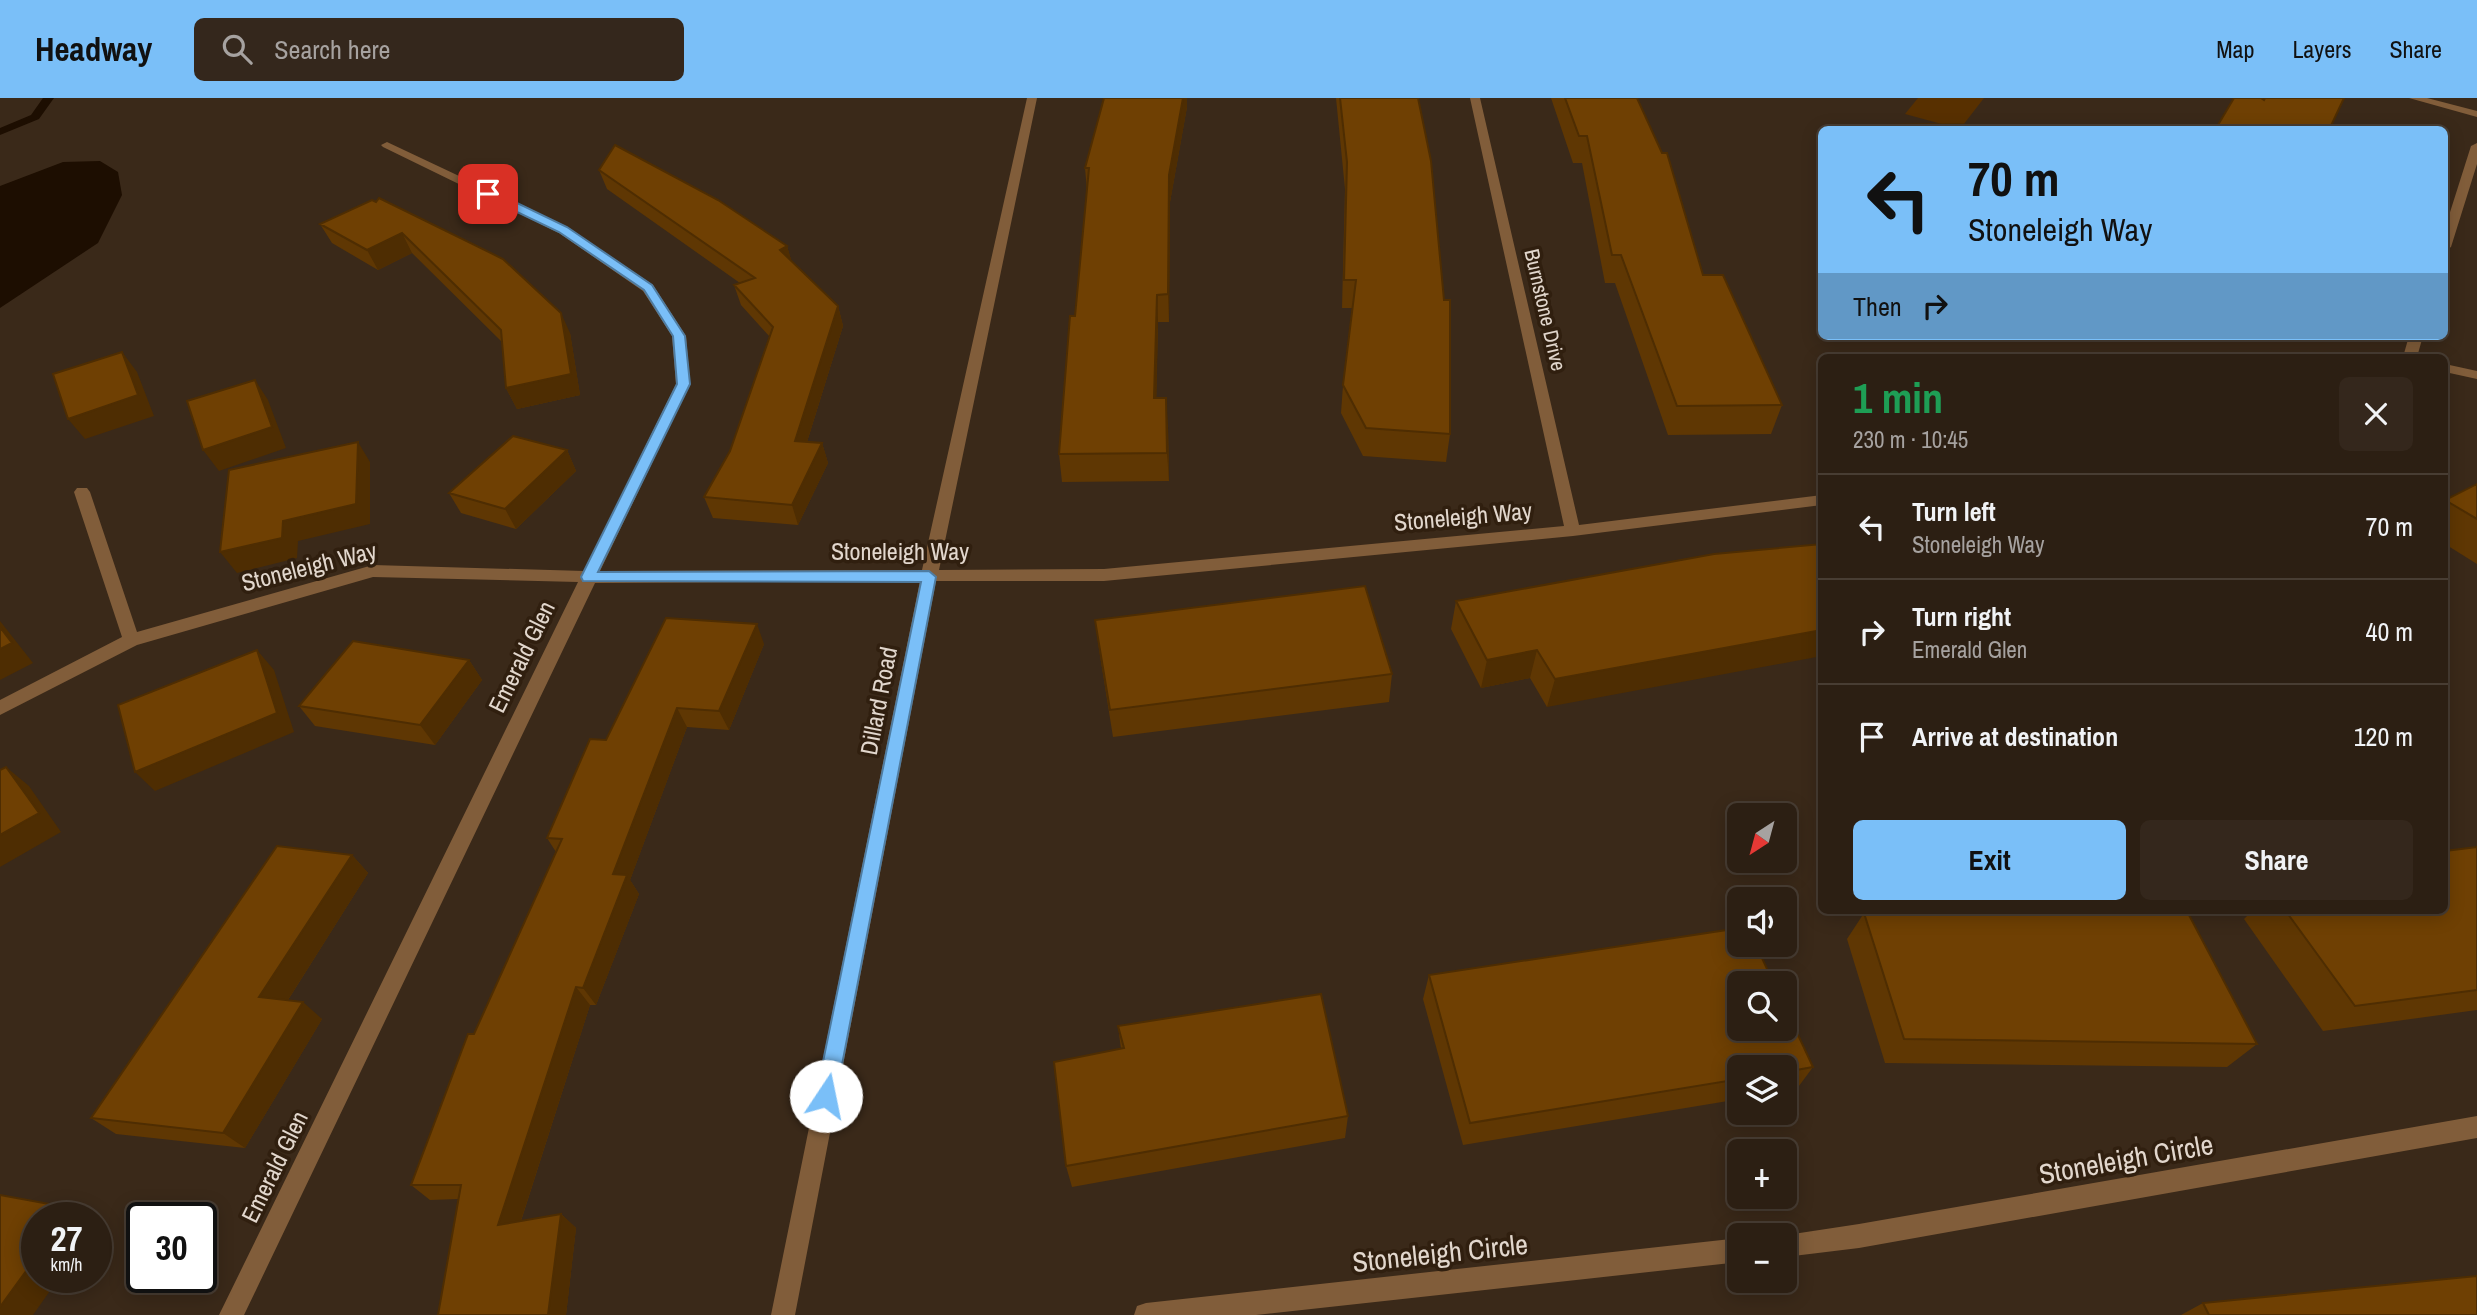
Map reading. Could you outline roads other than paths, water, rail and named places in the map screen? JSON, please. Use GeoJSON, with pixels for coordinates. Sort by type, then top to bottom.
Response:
{"type":"FeatureCollection","features":[{"type":"Feature","properties":{"kind":"street","name":"Dillard Road"},"geometry":{"type":"LineString","coordinates":[[783,1315],[929,577],[1032,98]]}},
{"type":"Feature","properties":{"kind":"street","name":"Burnstone Drive"},"geometry":{"type":"LineString","coordinates":[[1475,98],[1573,531]]}},
{"type":"Feature","properties":{"kind":"street"},"geometry":{"type":"LineString","coordinates":[[2414,98],[2477,114]]}},
{"type":"Feature","properties":{"kind":"street","name":"Emerald Glen"},"geometry":{"type":"LineString","coordinates":[[231,1315],[683,384],[679,336],[648,288],[563,230],[387,145]]}},
{"type":"Feature","properties":{"kind":"street"},"geometry":{"type":"LineString","coordinates":[[2448,238],[2477,146]]}},
{"type":"Feature","properties":{"kind":"street"},"geometry":{"type":"LineString","coordinates":[[2448,369],[2477,376]]}},
{"type":"Feature","properties":{"kind":"street"},"geometry":{"type":"LineString","coordinates":[[82,492],[131,639]]}},
{"type":"Feature","properties":{"kind":"street","name":"Stoneleigh Way"},"geometry":{"type":"LineString","coordinates":[[0,708],[131,639],[373,571],[588,577],[1104,575],[1573,531],[1818,500]]}},
{"type":"Feature","properties":{"kind":"street","name":"Stoneleigh Circle"},"geometry":{"type":"LineString","coordinates":[[1797,1244],[1859,1236],[2477,1128]]}},
{"type":"Feature","properties":{"kind":"street","name":"Stoneleigh Circle"},"geometry":{"type":"LineString","coordinates":[[1146,1315],[1727,1251]]}},
{"type":"Feature","properties":{"kind":"waterway"},"geometry":{"type":"LineString","coordinates":[[0,132],[35,117],[49,98]]}}]}
